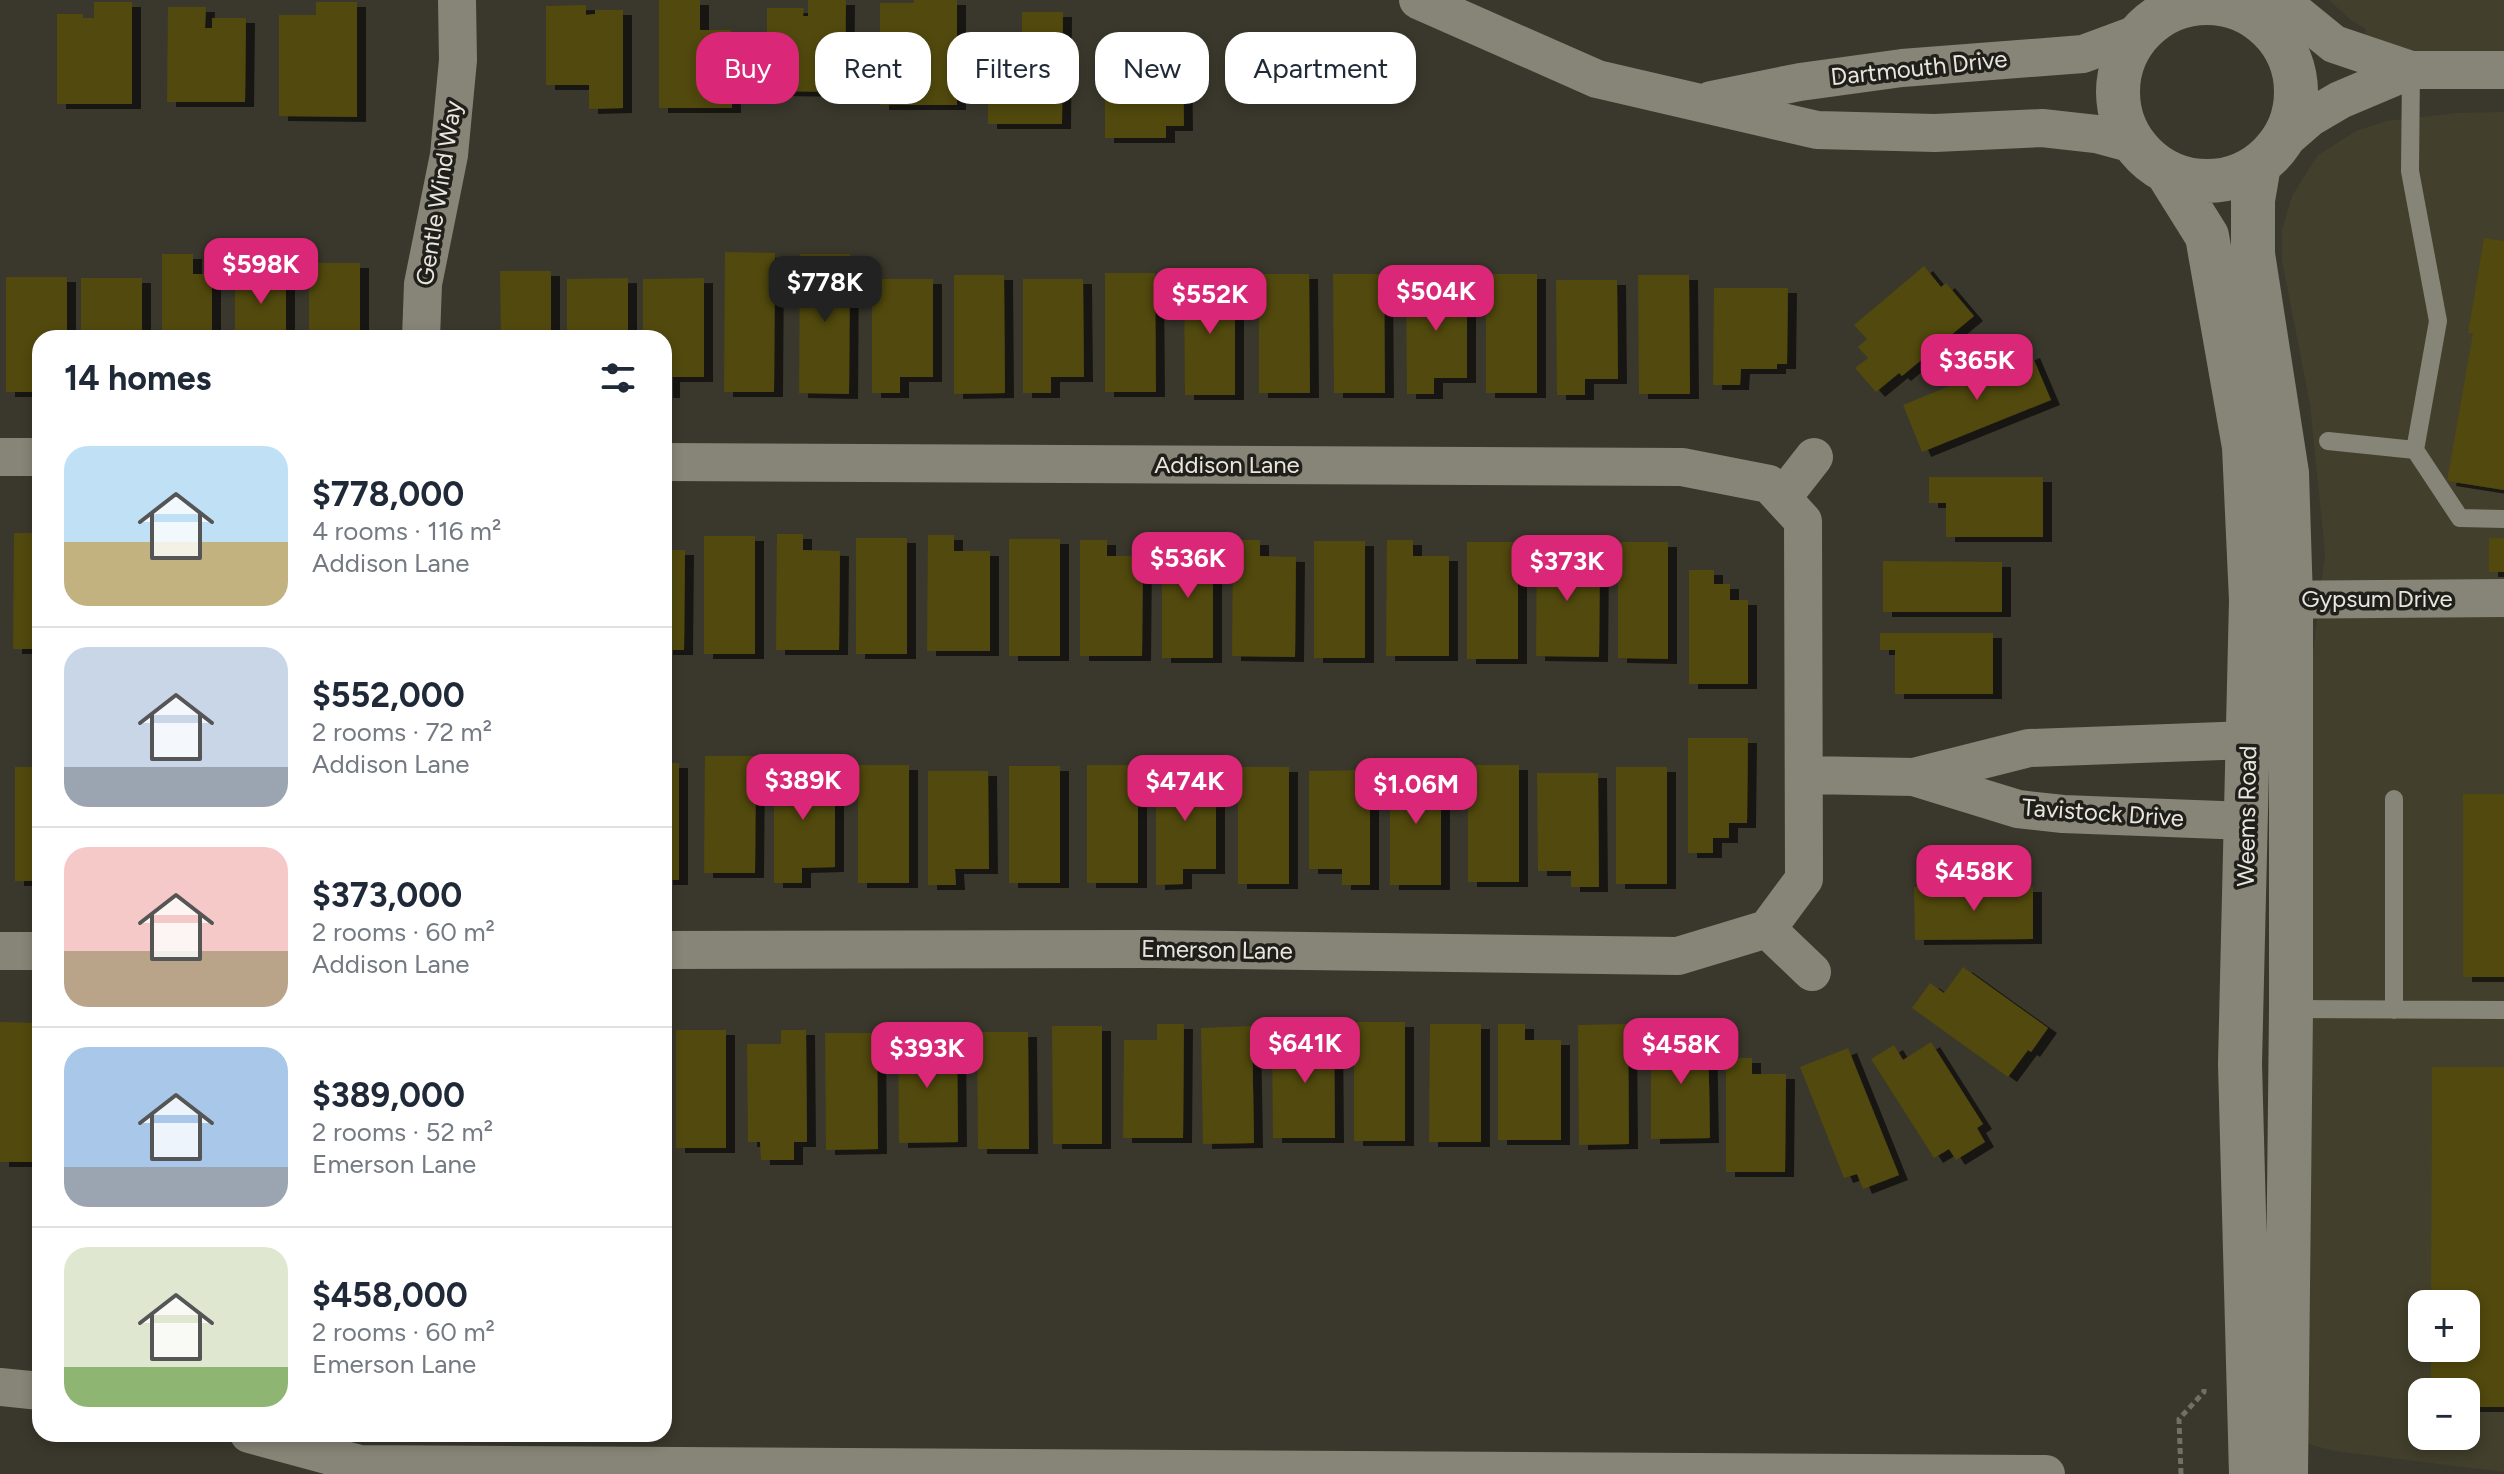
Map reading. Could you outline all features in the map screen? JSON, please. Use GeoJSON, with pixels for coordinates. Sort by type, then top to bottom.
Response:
{"type":"FeatureCollection","features":[{"type":"Feature","properties":{"kind":"street","name":"Gentle Wind Way"},"geometry":{"type":"LineString","coordinates":[[421,330],[423,284],[449,155],[458,60],[457,0]]}},
{"type":"Feature","properties":{"kind":"street","name":"Dartmouth Drive"},"geometry":{"type":"LineString","coordinates":[[1418,0],[1597,79],[1817,130],[1935,133],[2042,128],[2096,134],[2133,144]]}},
{"type":"Feature","properties":{"kind":"street"},"geometry":{"type":"LineString","coordinates":[[2411,70],[2340,100],[2311,117],[2270,154],[2236,177],[2207,182],[2179,178],[2153,165],[2133,144],[2120,119],[2116,90],[2122,60],[2137,34],[2161,14],[2191,2],[2221,3],[2251,14],[2274,11],[2294,14],[2334,44],[2411,70],[2504,70]]}},
{"type":"Feature","properties":{"kind":"street"},"geometry":{"type":"LineString","coordinates":[[2270,154],[2294,118],[2297,89],[2291,59],[2274,11]]}},
{"type":"Feature","properties":{"kind":"street","name":"Dartmouth Drive"},"geometry":{"type":"LineString","coordinates":[[1700,102],[1800,82],[1902,68],[2083,54],[2137,34]]}},
{"type":"Feature","properties":{"kind":"street","name":"Weems Road"},"geometry":{"type":"LineString","coordinates":[[2251,1474],[2240,1064],[2249,740],[2287,473],[2253,254],[2253,200],[2270,154]]}},
{"type":"Feature","properties":{"kind":"street","name":"Weems Road"},"geometry":{"type":"LineString","coordinates":[[2167,172],[2207,236],[2271,600],[2291,1009],[2286,1474]]}},
{"type":"Feature","properties":{"kind":"street"},"geometry":{"type":"LineString","coordinates":[[0,457],[32,457]]}},
{"type":"Feature","properties":{"kind":"street"},"geometry":{"type":"LineString","coordinates":[[1782,498],[1814,457]]}},
{"type":"Feature","properties":{"kind":"street","name":"Addison Lane"},"geometry":{"type":"LineString","coordinates":[[672,462],[1682,467],[1769,484],[1803,521],[1806,775]]}},
{"type":"Feature","properties":{"kind":"street","name":"Gypsum Drive"},"geometry":{"type":"LineString","coordinates":[[2271,600],[2504,598]]}},
{"type":"Feature","properties":{"kind":"street","name":"Tavistock Drive"},"geometry":{"type":"LineString","coordinates":[[1806,775],[1914,777],[2029,748],[2249,740]]}},
{"type":"Feature","properties":{"kind":"street"},"geometry":{"type":"LineString","coordinates":[[1806,775],[1804,879],[1767,929],[1812,972]]}},
{"type":"Feature","properties":{"kind":"street","name":"Tavistock Drive"},"geometry":{"type":"LineString","coordinates":[[1914,777],[2018,809],[2063,814],[2247,821]]}},
{"type":"Feature","properties":{"kind":"street","name":"Emerson Lane"},"geometry":{"type":"LineString","coordinates":[[672,950],[1154,949],[1678,956],[1767,929]]}},
{"type":"Feature","properties":{"kind":"street"},"geometry":{"type":"LineString","coordinates":[[0,951],[32,951]]}},
{"type":"Feature","properties":{"kind":"street"},"geometry":{"type":"LineString","coordinates":[[0,1387],[32,1390]]}},
{"type":"Feature","properties":{"kind":"street"},"geometry":{"type":"LineString","coordinates":[[279,1442],[360,1464],[1260,1472],[2046,1474]]}},
{"type":"Feature","properties":{"kind":"lane"},"geometry":{"type":"LineString","coordinates":[[2411,70],[2410,171],[2438,321],[2415,450],[2460,518],[2504,519]]}},
{"type":"Feature","properties":{"kind":"lane"},"geometry":{"type":"LineString","coordinates":[[2328,441],[2415,450]]}},
{"type":"Feature","properties":{"kind":"lane"},"geometry":{"type":"LineString","coordinates":[[2394,799],[2394,1010]]}},
{"type":"Feature","properties":{"kind":"lane"},"geometry":{"type":"LineString","coordinates":[[2291,1009],[2504,1010]]}},
{"type":"Feature","properties":{"kind":"path"},"geometry":{"type":"LineString","coordinates":[[2179,1419],[2181,1474]]}},
{"type":"Feature","properties":{"kind":"shaded area"},"geometry":{"type":"Polygon","coordinates":[[[2329,0],[2504,0],[2504,51],[2392,51],[2364,39],[2366,29],[2329,0]]]}},
{"type":"Feature","properties":{"kind":"shaded area"},"geometry":{"type":"Polygon","coordinates":[[[2504,112],[2504,1472],[2334,1451],[2297,1441],[2310,678],[2325,553],[2310,404],[2282,261],[2282,230],[2292,196],[2317,156],[2356,131],[2386,121],[2456,113],[2504,112]]]}},
{"type":"Feature","properties":{"kind":"building"},"geometry":{"type":"Polygon","coordinates":[[[659,0],[700,0],[700,30],[731,32],[696,32],[696,104],[732,104],[732,108],[659,108],[659,0]]]}},
{"type":"Feature","properties":{"kind":"building"},"geometry":{"type":"Polygon","coordinates":[[[808,0],[846,0],[846,32],[815,32],[815,92],[799,91],[799,32],[767,32],[767,8],[804,8],[803,16],[808,16],[808,0]]]}},
{"type":"Feature","properties":{"kind":"building"},"geometry":{"type":"Polygon","coordinates":[[[914,0],[957,0],[957,32],[947,32],[947,104],[957,105],[880,105],[931,104],[931,32],[880,32],[880,3],[914,3],[914,0]]]}},
{"type":"Feature","properties":{"kind":"building"},"geometry":{"type":"Polygon","coordinates":[[[94,2],[132,2],[132,104],[57,104],[57,14],[83,14],[83,18],[94,18],[94,2]]]}},
{"type":"Feature","properties":{"kind":"building"},"geometry":{"type":"Polygon","coordinates":[[[316,2],[357,2],[357,117],[279,116],[279,15],[316,15],[316,2]]]}},
{"type":"Feature","properties":{"kind":"building"},"geometry":{"type":"Polygon","coordinates":[[[586,5],[586,15],[595,14],[595,10],[623,10],[623,108],[589,109],[589,85],[546,85],[546,6],[586,5]]]}},
{"type":"Feature","properties":{"kind":"building"},"geometry":{"type":"Polygon","coordinates":[[[168,7],[206,7],[205,28],[212,28],[212,18],[246,18],[245,102],[167,102],[168,7]]]}},
{"type":"Feature","properties":{"kind":"building"},"geometry":{"type":"Polygon","coordinates":[[[1022,12],[1063,12],[1063,32],[1022,32],[1022,12]]]}},
{"type":"Feature","properties":{"kind":"building"},"geometry":{"type":"Polygon","coordinates":[[[988,104],[1062,104],[1062,124],[988,124],[988,104]]]}},
{"type":"Feature","properties":{"kind":"building"},"geometry":{"type":"Polygon","coordinates":[[[1105,104],[1184,104],[1184,126],[1166,126],[1166,138],[1105,138],[1105,104]]]}},
{"type":"Feature","properties":{"kind":"building"},"geometry":{"type":"Polygon","coordinates":[[[2484,238],[2504,241],[2504,490],[2447,481],[2473,333],[2468,333],[2484,238]]]}},
{"type":"Feature","properties":{"kind":"building"},"geometry":{"type":"Polygon","coordinates":[[[725,252],[775,253],[774,392],[724,392],[725,252]]]}},
{"type":"Feature","properties":{"kind":"building"},"geometry":{"type":"Polygon","coordinates":[[[162,254],[193,254],[193,274],[212,274],[212,330],[162,330],[162,254]]]}},
{"type":"Feature","properties":{"kind":"building"},"geometry":{"type":"Polygon","coordinates":[[[800,254],[850,254],[849,394],[799,393],[800,254]]]}},
{"type":"Feature","properties":{"kind":"building"},"geometry":{"type":"Polygon","coordinates":[[[309,263],[360,263],[360,330],[309,330],[309,263]]]}},
{"type":"Feature","properties":{"kind":"building"},"geometry":{"type":"Polygon","coordinates":[[[1924,266],[1941,287],[1946,283],[1974,316],[1902,376],[1899,373],[1876,392],[1855,368],[1868,358],[1858,347],[1867,339],[1854,325],[1924,266]]]}},
{"type":"Feature","properties":{"kind":"building"},"geometry":{"type":"Polygon","coordinates":[[[500,271],[551,271],[551,330],[501,330],[500,271]]]}},
{"type":"Feature","properties":{"kind":"building"},"geometry":{"type":"Polygon","coordinates":[[[1105,273],[1155,273],[1156,392],[1105,392],[1105,273]]]}},
{"type":"Feature","properties":{"kind":"building"},"geometry":{"type":"Polygon","coordinates":[[[286,274],[286,330],[235,330],[235,275],[286,274]]]}},
{"type":"Feature","properties":{"kind":"building"},"geometry":{"type":"Polygon","coordinates":[[[1259,274],[1309,274],[1310,393],[1259,393],[1259,274]]]}},
{"type":"Feature","properties":{"kind":"building"},"geometry":{"type":"Polygon","coordinates":[[[1333,274],[1384,274],[1385,393],[1334,393],[1333,274]]]}},
{"type":"Feature","properties":{"kind":"building"},"geometry":{"type":"Polygon","coordinates":[[[1486,274],[1537,274],[1537,393],[1486,393],[1486,274]]]}},
{"type":"Feature","properties":{"kind":"building"},"geometry":{"type":"Polygon","coordinates":[[[954,275],[1004,275],[1005,393],[954,394],[954,275]]]}},
{"type":"Feature","properties":{"kind":"building"},"geometry":{"type":"Polygon","coordinates":[[[1638,275],[1689,275],[1690,394],[1639,394],[1638,275]]]}},
{"type":"Feature","properties":{"kind":"building"},"geometry":{"type":"Polygon","coordinates":[[[6,277],[67,277],[67,330],[32,330],[32,392],[6,392],[6,277]]]}},
{"type":"Feature","properties":{"kind":"building"},"geometry":{"type":"Polygon","coordinates":[[[1184,277],[1235,277],[1235,395],[1185,395],[1184,277]]]}},
{"type":"Feature","properties":{"kind":"building"},"geometry":{"type":"Polygon","coordinates":[[[81,278],[142,278],[142,330],[81,330],[81,278]]]}},
{"type":"Feature","properties":{"kind":"building"},"geometry":{"type":"Polygon","coordinates":[[[628,278],[628,330],[567,330],[567,279],[628,278]]]}},
{"type":"Feature","properties":{"kind":"building"},"geometry":{"type":"Polygon","coordinates":[[[704,278],[704,377],[672,377],[672,330],[643,330],[643,279],[704,278]]]}},
{"type":"Feature","properties":{"kind":"building"},"geometry":{"type":"Polygon","coordinates":[[[872,279],[933,279],[933,377],[900,377],[900,393],[872,393],[872,279]]]}},
{"type":"Feature","properties":{"kind":"building"},"geometry":{"type":"Polygon","coordinates":[[[1023,279],[1083,279],[1084,377],[1051,377],[1051,393],[1023,393],[1023,279]]]}},
{"type":"Feature","properties":{"kind":"building"},"geometry":{"type":"Polygon","coordinates":[[[1467,279],[1467,378],[1434,378],[1434,394],[1407,394],[1406,280],[1467,279]]]}},
{"type":"Feature","properties":{"kind":"building"},"geometry":{"type":"Polygon","coordinates":[[[1556,280],[1617,280],[1618,379],[1585,379],[1585,395],[1557,395],[1556,280]]]}},
{"type":"Feature","properties":{"kind":"building"},"geometry":{"type":"Polygon","coordinates":[[[1714,288],[1788,288],[1787,364],[1777,364],[1777,369],[1741,369],[1740,385],[1713,385],[1714,288]]]}},
{"type":"Feature","properties":{"kind":"building"},"geometry":{"type":"Polygon","coordinates":[[[2031,353],[2051,400],[1922,452],[1903,405],[2031,353]]]}},
{"type":"Feature","properties":{"kind":"building"},"geometry":{"type":"Polygon","coordinates":[[[1929,477],[2043,477],[2043,537],[1946,537],[1946,503],[1929,503],[1929,477]]]}},
{"type":"Feature","properties":{"kind":"building"},"geometry":{"type":"Polygon","coordinates":[[[14,533],[32,533],[32,649],[13,649],[14,533]]]}},
{"type":"Feature","properties":{"kind":"building"},"geometry":{"type":"Polygon","coordinates":[[[777,534],[803,534],[803,550],[840,551],[839,650],[776,650],[777,534]]]}},
{"type":"Feature","properties":{"kind":"building"},"geometry":{"type":"Polygon","coordinates":[[[928,535],[954,535],[954,551],[990,551],[990,651],[927,651],[928,535]]]}},
{"type":"Feature","properties":{"kind":"building"},"geometry":{"type":"Polygon","coordinates":[[[704,536],[755,536],[755,654],[704,654],[704,536]]]}},
{"type":"Feature","properties":{"kind":"building"},"geometry":{"type":"Polygon","coordinates":[[[856,538],[907,538],[907,654],[856,654],[856,538]]]}},
{"type":"Feature","properties":{"kind":"building"},"geometry":{"type":"Polygon","coordinates":[[[2489,538],[2504,538],[2504,572],[2489,572],[2489,538]]]}},
{"type":"Feature","properties":{"kind":"building"},"geometry":{"type":"Polygon","coordinates":[[[1009,539],[1060,539],[1060,656],[1009,656],[1009,539]]]}},
{"type":"Feature","properties":{"kind":"building"},"geometry":{"type":"Polygon","coordinates":[[[1080,540],[1107,540],[1107,556],[1143,556],[1142,656],[1080,656],[1080,540]]]}},
{"type":"Feature","properties":{"kind":"building"},"geometry":{"type":"Polygon","coordinates":[[[1233,540],[1260,540],[1260,556],[1296,557],[1295,657],[1232,656],[1233,540]]]}},
{"type":"Feature","properties":{"kind":"building"},"geometry":{"type":"Polygon","coordinates":[[[1387,540],[1413,540],[1413,556],[1449,556],[1449,656],[1386,656],[1387,540]]]}},
{"type":"Feature","properties":{"kind":"building"},"geometry":{"type":"Polygon","coordinates":[[[1537,540],[1563,540],[1563,556],[1600,557],[1599,657],[1536,656],[1537,540]]]}},
{"type":"Feature","properties":{"kind":"building"},"geometry":{"type":"Polygon","coordinates":[[[1162,541],[1213,541],[1213,658],[1162,658],[1162,541]]]}},
{"type":"Feature","properties":{"kind":"building"},"geometry":{"type":"Polygon","coordinates":[[[1314,541],[1365,541],[1365,658],[1314,658],[1314,541]]]}},
{"type":"Feature","properties":{"kind":"building"},"geometry":{"type":"Polygon","coordinates":[[[1467,542],[1518,542],[1518,659],[1467,659],[1467,542]]]}},
{"type":"Feature","properties":{"kind":"building"},"geometry":{"type":"Polygon","coordinates":[[[1618,542],[1668,542],[1668,659],[1618,658],[1618,542]]]}},
{"type":"Feature","properties":{"kind":"building"},"geometry":{"type":"Polygon","coordinates":[[[672,550],[685,550],[684,650],[672,650],[672,550]]]}},
{"type":"Feature","properties":{"kind":"building"},"geometry":{"type":"Polygon","coordinates":[[[1883,561],[2002,562],[2002,612],[1883,612],[1883,561]]]}},
{"type":"Feature","properties":{"kind":"building"},"geometry":{"type":"Polygon","coordinates":[[[1689,570],[1714,570],[1714,584],[1730,584],[1730,600],[1748,600],[1748,684],[1689,684],[1689,570]]]}},
{"type":"Feature","properties":{"kind":"building"},"geometry":{"type":"Polygon","coordinates":[[[1880,633],[1993,633],[1993,694],[1895,694],[1895,650],[1880,650],[1880,633]]]}},
{"type":"Feature","properties":{"kind":"building"},"geometry":{"type":"Polygon","coordinates":[[[1688,738],[1748,738],[1747,823],[1729,823],[1729,838],[1713,838],[1713,853],[1688,853],[1688,738]]]}},
{"type":"Feature","properties":{"kind":"building"},"geometry":{"type":"Polygon","coordinates":[[[705,756],[756,756],[755,873],[704,873],[705,756]]]}},
{"type":"Feature","properties":{"kind":"building"},"geometry":{"type":"Polygon","coordinates":[[[672,763],[679,763],[679,880],[672,880],[672,763]]]}},
{"type":"Feature","properties":{"kind":"building"},"geometry":{"type":"Polygon","coordinates":[[[858,765],[909,765],[909,883],[858,883],[858,765]]]}},
{"type":"Feature","properties":{"kind":"building"},"geometry":{"type":"Polygon","coordinates":[[[1087,765],[1138,765],[1138,883],[1087,883],[1087,765]]]}},
{"type":"Feature","properties":{"kind":"building"},"geometry":{"type":"Polygon","coordinates":[[[1468,765],[1519,765],[1519,882],[1468,882],[1468,765]]]}},
{"type":"Feature","properties":{"kind":"building"},"geometry":{"type":"Polygon","coordinates":[[[1009,766],[1060,766],[1060,883],[1009,883],[1009,766]]]}},
{"type":"Feature","properties":{"kind":"building"},"geometry":{"type":"Polygon","coordinates":[[[15,767],[32,767],[32,881],[15,881],[15,767]]]}},
{"type":"Feature","properties":{"kind":"building"},"geometry":{"type":"Polygon","coordinates":[[[1238,767],[1289,767],[1289,884],[1238,884],[1238,767]]]}},
{"type":"Feature","properties":{"kind":"building"},"geometry":{"type":"Polygon","coordinates":[[[1390,767],[1441,767],[1441,885],[1390,885],[1390,767]]]}},
{"type":"Feature","properties":{"kind":"building"},"geometry":{"type":"Polygon","coordinates":[[[1616,767],[1667,767],[1667,884],[1616,884],[1616,767]]]}},
{"type":"Feature","properties":{"kind":"building"},"geometry":{"type":"Polygon","coordinates":[[[774,769],[835,769],[835,867],[802,868],[802,883],[774,883],[774,769]]]}},
{"type":"Feature","properties":{"kind":"building"},"geometry":{"type":"Polygon","coordinates":[[[1156,770],[1216,770],[1216,869],[1183,869],[1183,884],[1156,885],[1156,770]]]}},
{"type":"Feature","properties":{"kind":"building"},"geometry":{"type":"Polygon","coordinates":[[[1370,770],[1370,885],[1342,885],[1342,869],[1309,869],[1309,771],[1370,770]]]}},
{"type":"Feature","properties":{"kind":"building"},"geometry":{"type":"Polygon","coordinates":[[[928,771],[988,771],[989,869],[955,869],[956,885],[928,885],[928,771]]]}},
{"type":"Feature","properties":{"kind":"building"},"geometry":{"type":"Polygon","coordinates":[[[1537,773],[1598,773],[1599,887],[1571,887],[1571,871],[1538,871],[1537,773]]]}},
{"type":"Feature","properties":{"kind":"building"},"geometry":{"type":"Polygon","coordinates":[[[2463,794],[2504,794],[2504,977],[2463,977],[2463,794]]]}},
{"type":"Feature","properties":{"kind":"building"},"geometry":{"type":"Polygon","coordinates":[[[1914,887],[2033,887],[2033,939],[1915,940],[1914,887]]]}},
{"type":"Feature","properties":{"kind":"building"},"geometry":{"type":"Polygon","coordinates":[[[1963,967],[2048,1028],[2008,1077],[1912,1008],[1930,983],[1944,993],[1963,967]]]}},
{"type":"Feature","properties":{"kind":"building"},"geometry":{"type":"Polygon","coordinates":[[[0,1022],[32,1023],[32,1162],[0,1162],[0,1022]]]}},
{"type":"Feature","properties":{"kind":"building"},"geometry":{"type":"Polygon","coordinates":[[[1354,1022],[1405,1022],[1405,1141],[1354,1141],[1354,1022]]]}},
{"type":"Feature","properties":{"kind":"building"},"geometry":{"type":"Polygon","coordinates":[[[1157,1024],[1184,1024],[1183,1138],[1123,1138],[1124,1040],[1157,1040],[1157,1024]]]}},
{"type":"Feature","properties":{"kind":"building"},"geometry":{"type":"Polygon","coordinates":[[[1307,1024],[1334,1024],[1335,1138],[1273,1138],[1272,1040],[1307,1040],[1307,1024]]]}},
{"type":"Feature","properties":{"kind":"building"},"geometry":{"type":"Polygon","coordinates":[[[1430,1024],[1481,1024],[1481,1142],[1429,1142],[1430,1024]]]}},
{"type":"Feature","properties":{"kind":"building"},"geometry":{"type":"Polygon","coordinates":[[[1498,1024],[1525,1024],[1525,1040],[1561,1040],[1561,1140],[1498,1140],[1498,1024]]]}},
{"type":"Feature","properties":{"kind":"building"},"geometry":{"type":"Polygon","coordinates":[[[1628,1024],[1629,1144],[1579,1145],[1578,1025],[1628,1024]]]}},
{"type":"Feature","properties":{"kind":"building"},"geometry":{"type":"Polygon","coordinates":[[[1682,1025],[1708,1025],[1710,1138],[1651,1139],[1651,1041],[1682,1041],[1682,1025]]]}},
{"type":"Feature","properties":{"kind":"building"},"geometry":{"type":"Polygon","coordinates":[[[1052,1026],[1102,1026],[1102,1144],[1053,1144],[1052,1026]]]}},
{"type":"Feature","properties":{"kind":"building"},"geometry":{"type":"Polygon","coordinates":[[[1252,1026],[1254,1143],[1203,1144],[1201,1028],[1252,1026]]]}},
{"type":"Feature","properties":{"kind":"building"},"geometry":{"type":"Polygon","coordinates":[[[898,1029],[924,1029],[924,1044],[957,1043],[958,1142],[899,1143],[898,1029]]]}},
{"type":"Feature","properties":{"kind":"building"},"geometry":{"type":"Polygon","coordinates":[[[676,1030],[726,1030],[726,1148],[676,1148],[676,1030]]]}},
{"type":"Feature","properties":{"kind":"building"},"geometry":{"type":"Polygon","coordinates":[[[781,1030],[806,1030],[807,1142],[794,1142],[794,1160],[761,1160],[760,1142],[748,1142],[747,1044],[781,1044],[781,1030]]]}},
{"type":"Feature","properties":{"kind":"building"},"geometry":{"type":"Polygon","coordinates":[[[977,1032],[1028,1032],[1029,1149],[978,1149],[977,1032]]]}},
{"type":"Feature","properties":{"kind":"building"},"geometry":{"type":"Polygon","coordinates":[[[825,1033],[877,1033],[878,1149],[826,1150],[825,1033]]]}},
{"type":"Feature","properties":{"kind":"building"},"geometry":{"type":"Polygon","coordinates":[[[1931,1042],[1983,1124],[1977,1128],[1985,1142],[1956,1160],[1949,1149],[1934,1158],[1871,1059],[1894,1045],[1903,1060],[1931,1042]]]}},
{"type":"Feature","properties":{"kind":"building"},"geometry":{"type":"Polygon","coordinates":[[[1848,1048],[1899,1175],[1863,1189],[1857,1174],[1844,1178],[1800,1067],[1848,1048]]]}},
{"type":"Feature","properties":{"kind":"building"},"geometry":{"type":"Polygon","coordinates":[[[1726,1058],[1752,1058],[1752,1074],[1786,1074],[1785,1172],[1726,1172],[1726,1058]]]}},
{"type":"Feature","properties":{"kind":"building"},"geometry":{"type":"Polygon","coordinates":[[[2432,1067],[2504,1067],[2504,1407],[2480,1407],[2480,1378],[2431,1378],[2431,1362],[2480,1362],[2480,1290],[2431,1290],[2432,1067]]]}}]}
